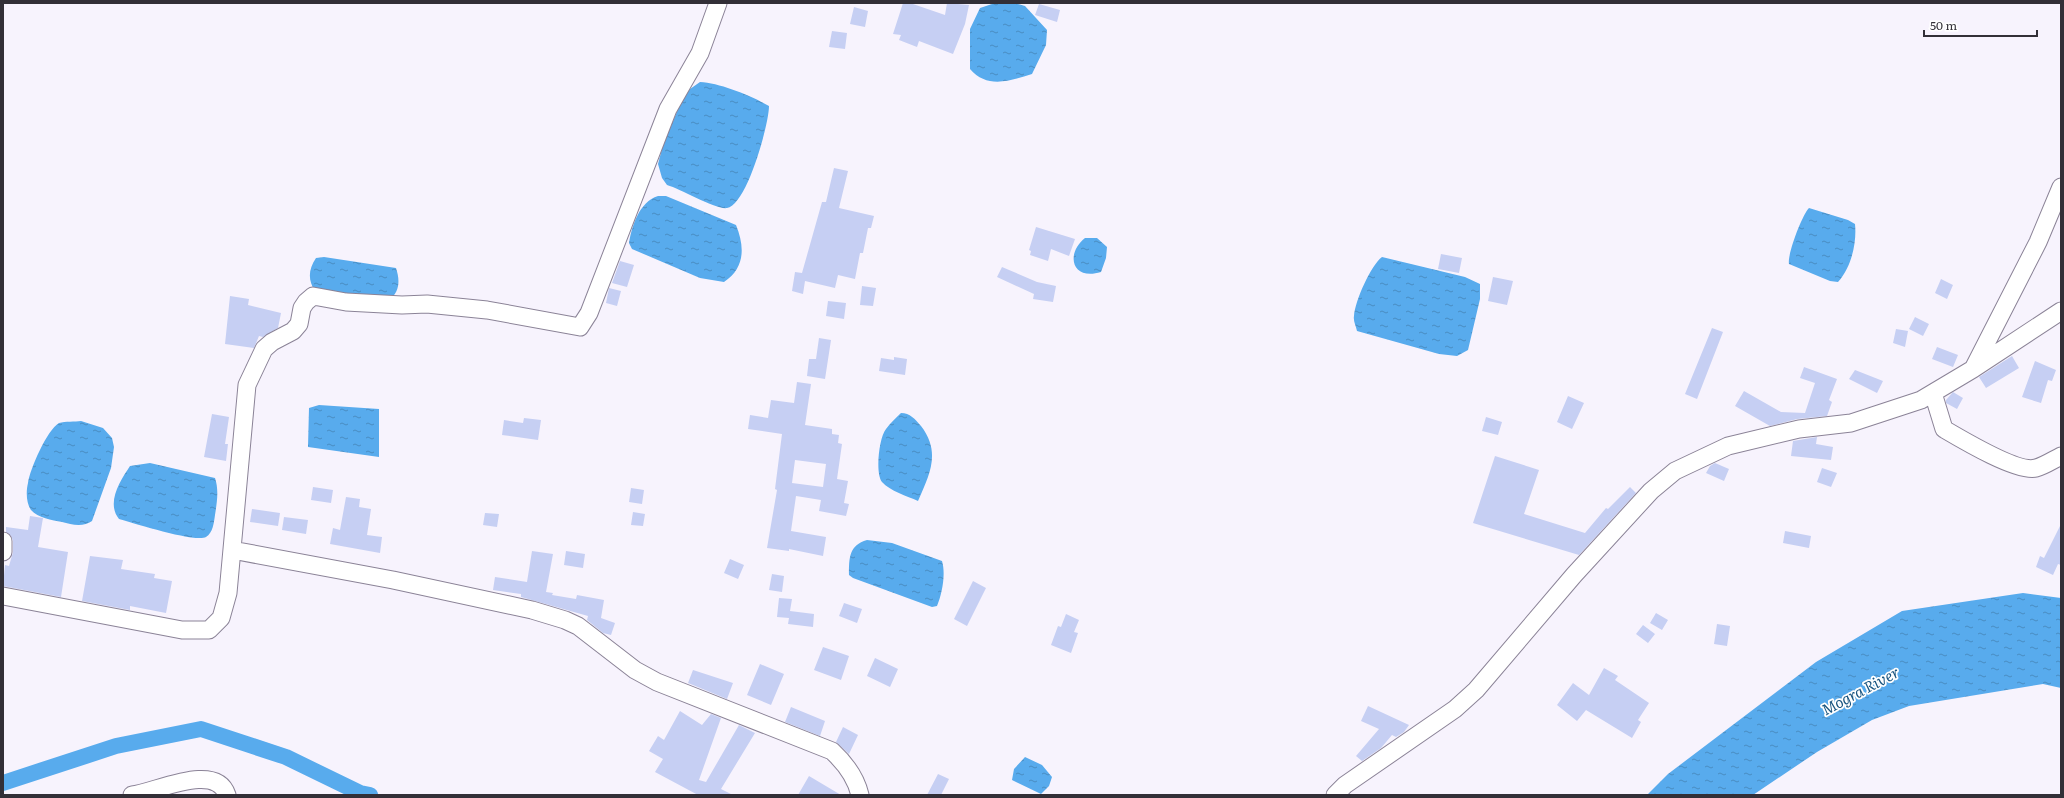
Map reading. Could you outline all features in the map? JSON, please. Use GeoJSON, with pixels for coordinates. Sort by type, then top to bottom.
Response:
{"type":"FeatureCollection","features":[{"type":"Feature","properties":{"kind":"street"},"geometry":{"type":"LineString","coordinates":[[3,596],[182,630],[209,630],[221,618],[228,593],[247,385],[264,349],[272,342],[293,331],[300,324],[302,308],[309,298],[313,296],[346,302],[437,305],[487,310],[580,327],[585,321],[642,181],[668,109],[700,53],[718,3]]}},
{"type":"Feature","properties":{"kind":"street"},"geometry":{"type":"LineString","coordinates":[[1973,369],[2038,242],[2061,187]]}},
{"type":"Feature","properties":{"kind":"street"},"geometry":{"type":"LineString","coordinates":[[1334,795],[1345,785],[1455,709],[1476,690],[1584,564],[1651,491],[1675,471],[1728,446],[1799,428],[1851,423],[1922,400],[1973,369],[2061,311]]}},
{"type":"Feature","properties":{"kind":"street"},"geometry":{"type":"LineString","coordinates":[[1933,393],[1944,429],[1975,447],[2017,465],[2035,469],[2061,456]]}},
{"type":"Feature","properties":{"kind":"street"},"geometry":{"type":"LineString","coordinates":[[3,540],[3,552]]}},
{"type":"Feature","properties":{"kind":"street"},"geometry":{"type":"LineString","coordinates":[[232,550],[393,580],[532,610],[565,620],[578,626],[634,670],[657,682],[832,751],[846,766],[857,784],[860,795]]}},
{"type":"Feature","properties":{"kind":"street"},"geometry":{"type":"LineString","coordinates":[[132,795],[153,790],[167,784],[198,780],[216,782],[223,787],[227,795]]}},
{"type":"Feature","properties":{"kind":"water"},"geometry":{"type":"Polygon","coordinates":[[[995,3],[1018,4],[1025,6],[1047,30],[1046,45],[1032,74],[999,82],[984,79],[970,69],[970,29],[980,8],[995,3]]]}},
{"type":"Feature","properties":{"kind":"water"},"geometry":{"type":"Polygon","coordinates":[[[700,82],[717,85],[736,91],[769,106],[765,129],[756,163],[742,193],[735,203],[727,208],[722,208],[707,203],[667,185],[662,178],[658,164],[663,145],[681,102],[690,89],[700,82]]]}},
{"type":"Feature","properties":{"kind":"water"},"geometry":{"type":"Polygon","coordinates":[[[658,196],[666,196],[736,225],[741,241],[741,256],[736,270],[724,282],[700,278],[632,249],[629,243],[634,222],[646,203],[658,196]]]}},
{"type":"Feature","properties":{"kind":"water"},"geometry":{"type":"Polygon","coordinates":[[[1809,208],[1848,220],[1855,224],[1854,247],[1850,263],[1838,282],[1830,281],[1789,264],[1790,252],[1796,235],[1809,208]]]}},
{"type":"Feature","properties":{"kind":"water"},"geometry":{"type":"Polygon","coordinates":[[[1085,238],[1097,238],[1107,247],[1106,258],[1101,272],[1091,274],[1083,273],[1075,264],[1075,251],[1085,238]]]}},
{"type":"Feature","properties":{"kind":"water"},"geometry":{"type":"Polygon","coordinates":[[[324,257],[396,268],[398,277],[397,290],[393,297],[389,300],[315,291],[310,279],[311,267],[316,258],[324,257]]]}},
{"type":"Feature","properties":{"kind":"water"},"geometry":{"type":"Polygon","coordinates":[[[1382,257],[1465,277],[1480,284],[1480,299],[1468,350],[1457,356],[1439,354],[1357,331],[1354,318],[1357,302],[1373,267],[1382,257]]]}},
{"type":"Feature","properties":{"kind":"water"},"geometry":{"type":"Polygon","coordinates":[[[319,405],[379,409],[379,457],[308,447],[309,408],[319,405]]]}},
{"type":"Feature","properties":{"kind":"water"},"geometry":{"type":"Polygon","coordinates":[[[901,413],[910,415],[917,421],[931,445],[932,463],[918,501],[889,488],[880,478],[878,464],[881,440],[888,427],[901,413]]]}},
{"type":"Feature","properties":{"kind":"water"},"geometry":{"type":"Polygon","coordinates":[[[81,421],[103,428],[112,438],[114,447],[111,468],[92,521],[78,525],[37,515],[29,507],[27,493],[29,477],[44,441],[49,433],[59,423],[81,421]]]}},
{"type":"Feature","properties":{"kind":"water"},"geometry":{"type":"Polygon","coordinates":[[[150,463],[215,478],[217,492],[214,521],[210,533],[206,537],[200,538],[178,535],[119,519],[115,513],[114,499],[122,478],[130,466],[150,463]]]}},
{"type":"Feature","properties":{"kind":"water"},"geometry":{"type":"Polygon","coordinates":[[[867,540],[892,543],[942,561],[944,572],[943,584],[937,606],[932,607],[853,578],[849,575],[849,563],[853,549],[861,542],[867,540]]]}},
{"type":"Feature","properties":{"kind":"water","name":"Mogra River"},"geometry":{"type":"Polygon","coordinates":[[[2023,593],[2061,598],[2061,688],[2043,684],[1909,706],[1872,720],[1817,752],[1753,795],[1647,795],[1668,774],[1816,662],[1902,611],[2023,593]]]}},
{"type":"Feature","properties":{"kind":"water"},"geometry":{"type":"Polygon","coordinates":[[[1025,757],[1042,765],[1052,777],[1049,786],[1041,794],[1012,780],[1014,769],[1025,757]]]}},
{"type":"Feature","properties":{"kind":"building"},"geometry":{"type":"Polygon","coordinates":[[[903,3],[910,3],[945,15],[947,3],[969,5],[965,24],[953,54],[919,41],[917,47],[899,40],[901,35],[893,34],[903,3]]]}},
{"type":"Feature","properties":{"kind":"building"},"geometry":{"type":"Polygon","coordinates":[[[1039,4],[1060,10],[1057,22],[1035,15],[1039,4]]]}},
{"type":"Feature","properties":{"kind":"building"},"geometry":{"type":"Polygon","coordinates":[[[854,7],[868,11],[865,27],[850,24],[854,7]]]}},
{"type":"Feature","properties":{"kind":"building"},"geometry":{"type":"Polygon","coordinates":[[[832,31],[847,33],[845,49],[829,47],[832,31]]]}},
{"type":"Feature","properties":{"kind":"building"},"geometry":{"type":"Polygon","coordinates":[[[834,168],[848,171],[839,208],[874,216],[871,228],[868,228],[863,253],[860,253],[855,279],[838,275],[835,288],[805,281],[803,294],[792,291],[795,272],[802,273],[822,202],[826,202],[834,168]]]}},
{"type":"Feature","properties":{"kind":"building"},"geometry":{"type":"Polygon","coordinates":[[[1036,227],[1075,239],[1069,256],[1051,249],[1048,261],[1030,255],[1031,251],[1029,250],[1036,227]]]}},
{"type":"Feature","properties":{"kind":"building"},"geometry":{"type":"Polygon","coordinates":[[[1441,254],[1462,258],[1459,273],[1438,269],[1441,254]]]}},
{"type":"Feature","properties":{"kind":"building"},"geometry":{"type":"Polygon","coordinates":[[[620,261],[634,265],[627,287],[612,283],[620,261]]]}},
{"type":"Feature","properties":{"kind":"building"},"geometry":{"type":"Polygon","coordinates":[[[1002,267],[1037,282],[1056,286],[1053,302],[1033,299],[1034,294],[997,277],[1002,267]]]}},
{"type":"Feature","properties":{"kind":"building"},"geometry":{"type":"Polygon","coordinates":[[[1493,277],[1513,281],[1507,305],[1488,301],[1493,277]]]}},
{"type":"Feature","properties":{"kind":"building"},"geometry":{"type":"Polygon","coordinates":[[[1941,279],[1953,285],[1947,299],[1935,293],[1941,279]]]}},
{"type":"Feature","properties":{"kind":"building"},"geometry":{"type":"Polygon","coordinates":[[[862,286],[876,288],[873,306],[860,305],[862,286]]]}},
{"type":"Feature","properties":{"kind":"building"},"geometry":{"type":"Polygon","coordinates":[[[609,288],[621,291],[617,306],[606,303],[609,288]]]}},
{"type":"Feature","properties":{"kind":"building"},"geometry":{"type":"Polygon","coordinates":[[[230,296],[249,299],[248,305],[281,313],[278,328],[263,337],[259,336],[254,348],[225,344],[230,296]]]}},
{"type":"Feature","properties":{"kind":"building"},"geometry":{"type":"Polygon","coordinates":[[[828,301],[846,303],[844,319],[826,316],[828,301]]]}},
{"type":"Feature","properties":{"kind":"building"},"geometry":{"type":"Polygon","coordinates":[[[1915,317],[1929,324],[1923,336],[1909,329],[1915,317]]]}},
{"type":"Feature","properties":{"kind":"building"},"geometry":{"type":"Polygon","coordinates":[[[1712,328],[1723,332],[1697,399],[1685,394],[1712,328]]]}},
{"type":"Feature","properties":{"kind":"building"},"geometry":{"type":"Polygon","coordinates":[[[1896,329],[1908,331],[1905,347],[1893,343],[1896,329]]]}},
{"type":"Feature","properties":{"kind":"building"},"geometry":{"type":"Polygon","coordinates":[[[819,338],[831,340],[825,379],[807,376],[809,359],[816,359],[819,338]]]}},
{"type":"Feature","properties":{"kind":"building"},"geometry":{"type":"Polygon","coordinates":[[[1937,347],[1958,355],[1953,367],[1932,359],[1937,347]]]}},
{"type":"Feature","properties":{"kind":"building"},"geometry":{"type":"Polygon","coordinates":[[[2012,356],[2019,368],[1986,388],[1979,377],[2012,356]]]}},
{"type":"Feature","properties":{"kind":"building"},"geometry":{"type":"Polygon","coordinates":[[[894,357],[907,359],[905,375],[879,371],[881,358],[894,360],[894,357]]]}},
{"type":"Feature","properties":{"kind":"building"},"geometry":{"type":"Polygon","coordinates":[[[2035,361],[2056,370],[2052,381],[2048,380],[2041,403],[2022,397],[2035,361]]]}},
{"type":"Feature","properties":{"kind":"building"},"geometry":{"type":"Polygon","coordinates":[[[1804,367],[1837,379],[1829,400],[1832,402],[1827,416],[1797,419],[1770,426],[1735,406],[1744,391],[1781,412],[1805,413],[1815,383],[1800,378],[1804,367]]]}},
{"type":"Feature","properties":{"kind":"building"},"geometry":{"type":"Polygon","coordinates":[[[1855,370],[1883,381],[1877,393],[1849,379],[1855,370]]]}},
{"type":"Feature","properties":{"kind":"building"},"geometry":{"type":"Polygon","coordinates":[[[797,382],[811,384],[805,425],[832,429],[832,434],[839,435],[838,443],[842,444],[837,479],[848,481],[844,503],[849,504],[846,516],[819,511],[821,500],[796,496],[791,531],[826,537],[823,556],[789,549],[789,551],[767,548],[777,490],[775,489],[782,434],[748,429],[750,415],[768,418],[771,400],[794,403],[797,382]],[[795,460],[792,483],[823,487],[826,464],[795,460]]]}},
{"type":"Feature","properties":{"kind":"building"},"geometry":{"type":"Polygon","coordinates":[[[1953,392],[1963,398],[1957,409],[1946,403],[1946,400],[1953,392]]]}},
{"type":"Feature","properties":{"kind":"building"},"geometry":{"type":"Polygon","coordinates":[[[1568,396],[1584,403],[1572,429],[1557,422],[1568,396]]]}},
{"type":"Feature","properties":{"kind":"building"},"geometry":{"type":"Polygon","coordinates":[[[212,414],[229,417],[225,444],[228,444],[226,461],[204,457],[212,414]]]}},
{"type":"Feature","properties":{"kind":"building"},"geometry":{"type":"Polygon","coordinates":[[[1486,417],[1502,422],[1498,435],[1482,431],[1486,417]]]}},
{"type":"Feature","properties":{"kind":"building"},"geometry":{"type":"Polygon","coordinates":[[[524,418],[541,420],[538,440],[502,435],[504,420],[523,423],[524,418]]]}},
{"type":"Feature","properties":{"kind":"building"},"geometry":{"type":"Polygon","coordinates":[[[1817,437],[1816,444],[1833,447],[1831,460],[1791,456],[1793,441],[1817,437]]]}},
{"type":"Feature","properties":{"kind":"building"},"geometry":{"type":"Polygon","coordinates":[[[1495,456],[1539,470],[1524,514],[1585,533],[1606,508],[1608,509],[1630,487],[1636,493],[1579,555],[1473,523],[1495,456]]]}},
{"type":"Feature","properties":{"kind":"building"},"geometry":{"type":"Polygon","coordinates":[[[1715,463],[1729,469],[1724,481],[1706,473],[1710,466],[1715,463]]]}},
{"type":"Feature","properties":{"kind":"building"},"geometry":{"type":"Polygon","coordinates":[[[1822,468],[1837,473],[1831,487],[1817,482],[1822,468]]]}},
{"type":"Feature","properties":{"kind":"building"},"geometry":{"type":"Polygon","coordinates":[[[313,487],[333,490],[331,503],[311,500],[313,487]]]}},
{"type":"Feature","properties":{"kind":"building"},"geometry":{"type":"Polygon","coordinates":[[[631,488],[644,490],[642,504],[629,502],[631,488]]]}},
{"type":"Feature","properties":{"kind":"building"},"geometry":{"type":"Polygon","coordinates":[[[346,497],[360,499],[359,507],[371,509],[367,535],[382,537],[380,553],[330,544],[333,528],[340,530],[346,497]]]}},
{"type":"Feature","properties":{"kind":"building"},"geometry":{"type":"Polygon","coordinates":[[[252,509],[280,513],[278,526],[250,522],[252,509]]]}},
{"type":"Feature","properties":{"kind":"building"},"geometry":{"type":"Polygon","coordinates":[[[633,512],[645,514],[643,526],[631,525],[633,512]]]}},
{"type":"Feature","properties":{"kind":"building"},"geometry":{"type":"Polygon","coordinates":[[[485,513],[499,514],[497,527],[483,525],[485,513]]]}},
{"type":"Feature","properties":{"kind":"building"},"geometry":{"type":"Polygon","coordinates":[[[30,516],[43,518],[38,547],[68,552],[61,597],[3,586],[5,565],[9,566],[13,552],[13,541],[11,536],[6,532],[6,527],[28,530],[30,516]]]}},
{"type":"Feature","properties":{"kind":"building"},"geometry":{"type":"Polygon","coordinates":[[[284,517],[308,520],[306,534],[282,530],[284,517]]]}},
{"type":"Feature","properties":{"kind":"building"},"geometry":{"type":"Polygon","coordinates":[[[2061,524],[2061,565],[2058,564],[2053,575],[2036,567],[2040,556],[2044,558],[2061,524]]]}},
{"type":"Feature","properties":{"kind":"building"},"geometry":{"type":"Polygon","coordinates":[[[1785,531],[1811,536],[1809,548],[1783,543],[1785,531]]]}},
{"type":"Feature","properties":{"kind":"building"},"geometry":{"type":"Polygon","coordinates":[[[532,551],[553,554],[546,592],[553,593],[552,595],[576,599],[577,595],[604,600],[601,618],[615,623],[611,635],[603,633],[587,620],[588,616],[521,597],[521,594],[493,590],[495,577],[527,582],[532,551]]]}},
{"type":"Feature","properties":{"kind":"building"},"geometry":{"type":"Polygon","coordinates":[[[566,551],[585,554],[583,568],[564,565],[566,551]]]}},
{"type":"Feature","properties":{"kind":"building"},"geometry":{"type":"Polygon","coordinates":[[[90,556],[123,560],[121,569],[155,574],[154,578],[172,581],[166,613],[130,606],[130,610],[82,601],[90,556]]]}},
{"type":"Feature","properties":{"kind":"building"},"geometry":{"type":"Polygon","coordinates":[[[730,559],[744,565],[738,579],[724,573],[730,559]]]}},
{"type":"Feature","properties":{"kind":"building"},"geometry":{"type":"Polygon","coordinates":[[[772,574],[784,576],[782,592],[769,590],[772,574]]]}},
{"type":"Feature","properties":{"kind":"building"},"geometry":{"type":"Polygon","coordinates":[[[973,581],[986,588],[967,626],[954,619],[973,581]]]}},
{"type":"Feature","properties":{"kind":"building"},"geometry":{"type":"Polygon","coordinates":[[[779,598],[792,599],[790,611],[814,614],[813,627],[788,624],[789,618],[777,617],[779,598]]]}},
{"type":"Feature","properties":{"kind":"building"},"geometry":{"type":"Polygon","coordinates":[[[844,603],[862,609],[857,623],[839,616],[844,603]]]}},
{"type":"Feature","properties":{"kind":"building"},"geometry":{"type":"Polygon","coordinates":[[[1656,613],[1668,620],[1662,630],[1650,623],[1656,613]]]}},
{"type":"Feature","properties":{"kind":"building"},"geometry":{"type":"Polygon","coordinates":[[[1066,614],[1079,620],[1074,632],[1078,633],[1071,653],[1051,645],[1058,626],[1061,627],[1066,614]]]}},
{"type":"Feature","properties":{"kind":"building"},"geometry":{"type":"Polygon","coordinates":[[[1717,624],[1730,626],[1727,646],[1714,644],[1717,624]]]}},
{"type":"Feature","properties":{"kind":"building"},"geometry":{"type":"Polygon","coordinates":[[[1643,625],[1655,634],[1648,643],[1636,634],[1643,625]]]}},
{"type":"Feature","properties":{"kind":"building"},"geometry":{"type":"Polygon","coordinates":[[[823,647],[849,656],[841,680],[814,670],[823,647]]]}},
{"type":"Feature","properties":{"kind":"building"},"geometry":{"type":"Polygon","coordinates":[[[875,658],[898,669],[890,687],[867,676],[875,658]]]}},
{"type":"Feature","properties":{"kind":"building"},"geometry":{"type":"Polygon","coordinates":[[[760,664],[784,674],[771,705],[747,695],[760,664]]]}},
{"type":"Feature","properties":{"kind":"building"},"geometry":{"type":"Polygon","coordinates":[[[1604,668],[1618,676],[1615,680],[1649,703],[1638,720],[1641,722],[1632,738],[1586,710],[1577,721],[1557,705],[1573,683],[1589,695],[1604,668]]]}},
{"type":"Feature","properties":{"kind":"building"},"geometry":{"type":"Polygon","coordinates":[[[693,670],[733,683],[727,699],[688,683],[693,670]]]}},
{"type":"Feature","properties":{"kind":"building"},"geometry":{"type":"Polygon","coordinates":[[[1368,706],[1409,725],[1404,732],[1396,737],[1392,735],[1381,748],[1362,761],[1356,756],[1379,729],[1361,721],[1368,706]]]}},
{"type":"Feature","properties":{"kind":"building"},"geometry":{"type":"Polygon","coordinates":[[[791,707],[825,721],[820,736],[785,722],[791,707]]]}},
{"type":"Feature","properties":{"kind":"building"},"geometry":{"type":"Polygon","coordinates":[[[680,711],[702,725],[711,714],[721,718],[699,780],[706,782],[739,725],[755,733],[721,789],[733,795],[698,795],[655,772],[663,759],[649,751],[658,736],[664,740],[680,711]]]}},
{"type":"Feature","properties":{"kind":"building"},"geometry":{"type":"Polygon","coordinates":[[[843,727],[858,735],[849,754],[836,742],[843,727]]]}},
{"type":"Feature","properties":{"kind":"building"},"geometry":{"type":"Polygon","coordinates":[[[938,774],[949,779],[941,795],[927,795],[938,774]]]}},
{"type":"Feature","properties":{"kind":"building"},"geometry":{"type":"Polygon","coordinates":[[[809,776],[841,795],[798,795],[809,776]]]}},
{"type":"Feature","properties":{"kind":"waterway"},"geometry":{"type":"LineString","coordinates":[[3,783],[116,746],[201,729],[286,757],[360,793],[370,795]]}}]}
